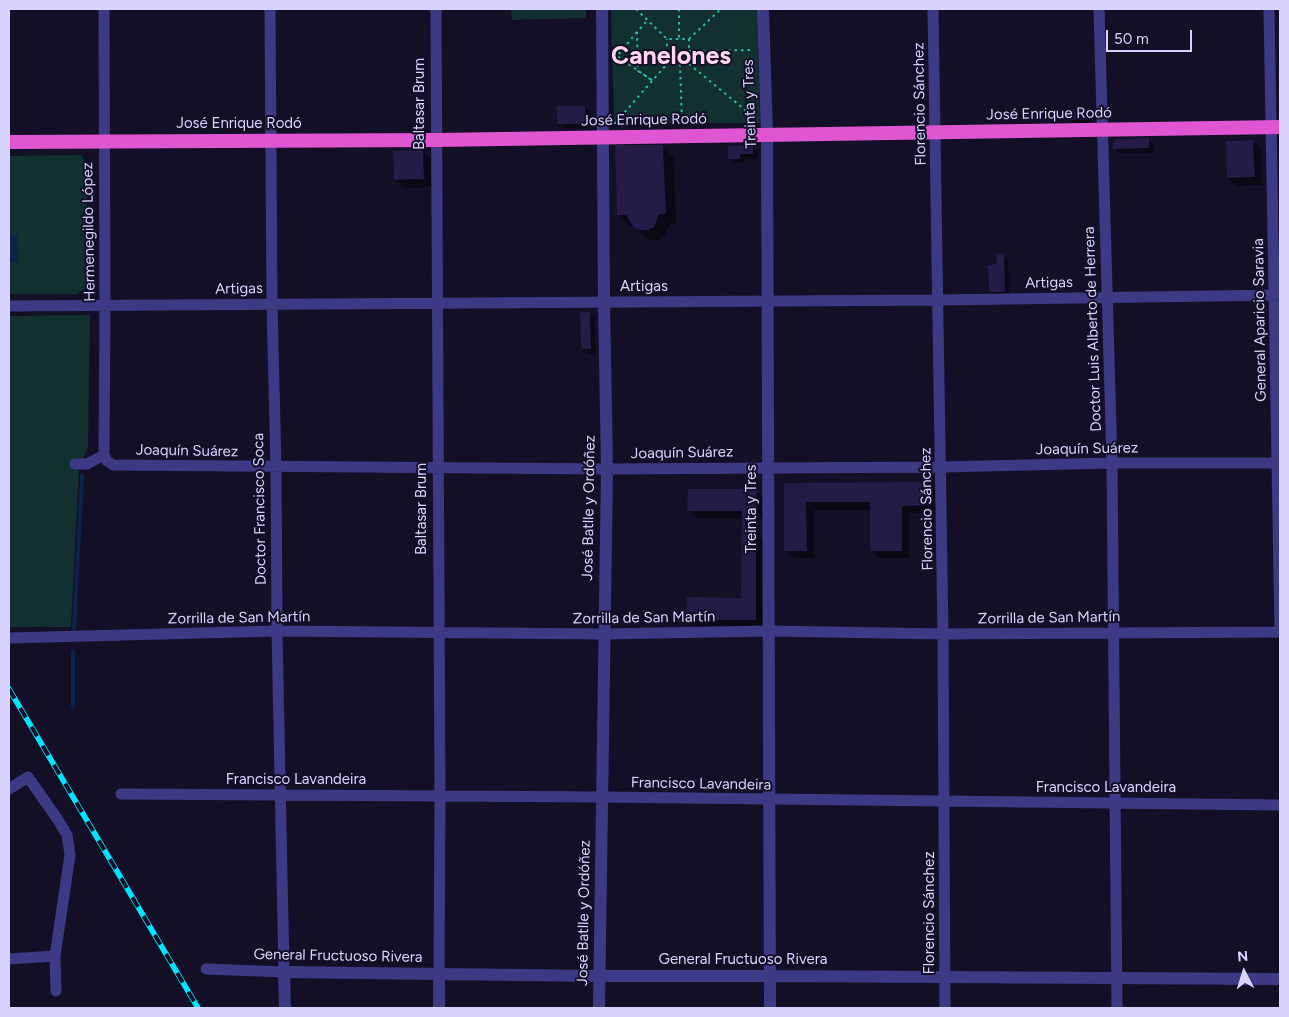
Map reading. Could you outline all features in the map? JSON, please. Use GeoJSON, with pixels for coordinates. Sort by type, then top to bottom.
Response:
{"type":"FeatureCollection","features":[{"type":"Feature","properties":{"kind":"highway","name":"José Enrique Rodó"},"geometry":{"type":"LineString","coordinates":[[9,142],[436,140],[1276,127]]}},
{"type":"Feature","properties":{"kind":"street","name":"Hermenegildo López"},"geometry":{"type":"LineString","coordinates":[[104,9],[104,455]]}},
{"type":"Feature","properties":{"kind":"street","name":"Doctor Francisco Soca"},"geometry":{"type":"LineString","coordinates":[[270,9],[272,304],[285,1008]]}},
{"type":"Feature","properties":{"kind":"street","name":"Baltasar Brum"},"geometry":{"type":"LineString","coordinates":[[436,9],[440,796],[439,1008]]}},
{"type":"Feature","properties":{"kind":"street","name":"José Batlle y Ordóñez"},"geometry":{"type":"LineString","coordinates":[[599,1008],[606,469],[602,9]]}},
{"type":"Feature","properties":{"kind":"street","name":"Treinta y Tres"},"geometry":{"type":"LineString","coordinates":[[764,9],[768,135],[770,1008]]}},
{"type":"Feature","properties":{"kind":"street","name":"Florencio Sánchez"},"geometry":{"type":"LineString","coordinates":[[933,9],[941,466],[945,802],[945,1008]]}},
{"type":"Feature","properties":{"kind":"street","name":"Doctor Luis Alberto de Herrera"},"geometry":{"type":"LineString","coordinates":[[1099,9],[1112,463],[1117,1008]]}},
{"type":"Feature","properties":{"kind":"street","name":"General Aparicio Saravia"},"geometry":{"type":"LineString","coordinates":[[1269,9],[1276,127],[1280,632]]}},
{"type":"Feature","properties":{"kind":"street","name":"Artigas"},"geometry":{"type":"LineString","coordinates":[[9,306],[939,300],[1106,296],[1277,295]]}},
{"type":"Feature","properties":{"kind":"street","name":"Joaquín Suárez"},"geometry":{"type":"LineString","coordinates":[[104,455],[107,461],[113,465],[276,467],[606,469],[1279,463]]}},
{"type":"Feature","properties":{"kind":"street"},"geometry":{"type":"LineString","coordinates":[[75,464],[87,464],[104,455]]}},
{"type":"Feature","properties":{"kind":"street","name":"Zorrilla de San Martín"},"geometry":{"type":"LineString","coordinates":[[9,638],[277,631],[603,634],[769,632],[943,634],[1280,632]]}},
{"type":"Feature","properties":{"kind":"street"},"geometry":{"type":"LineString","coordinates":[[9,789],[28,777],[67,836],[70,855],[55,956],[56,991]]}},
{"type":"Feature","properties":{"kind":"street","name":"Francisco Lavandeira"},"geometry":{"type":"LineString","coordinates":[[121,794],[602,797],[1280,805]]}},
{"type":"Feature","properties":{"kind":"street"},"geometry":{"type":"LineString","coordinates":[[9,959],[55,956]]}},
{"type":"Feature","properties":{"kind":"street","name":"General Fructuoso Rivera"},"geometry":{"type":"LineString","coordinates":[[206,969],[284,972],[599,976],[1280,979]]}},
{"type":"Feature","properties":{"kind":"path"},"geometry":{"type":"LineString","coordinates":[[614,123],[668,64],[667,40],[636,9]]}},
{"type":"Feature","properties":{"kind":"path"},"geometry":{"type":"LineString","coordinates":[[679,9],[679,39]]}},
{"type":"Feature","properties":{"kind":"path"},"geometry":{"type":"LineString","coordinates":[[667,40],[689,39],[720,9]]}},
{"type":"Feature","properties":{"kind":"path"},"geometry":{"type":"LineString","coordinates":[[647,20],[616,56],[653,81]]}},
{"type":"Feature","properties":{"kind":"path"},"geometry":{"type":"LineString","coordinates":[[637,32],[638,71],[653,81]]}},
{"type":"Feature","properties":{"kind":"path"},"geometry":{"type":"LineString","coordinates":[[689,39],[689,64]]}},
{"type":"Feature","properties":{"kind":"path"},"geometry":{"type":"LineString","coordinates":[[689,51],[765,49]]}},
{"type":"Feature","properties":{"kind":"path"},"geometry":{"type":"LineString","coordinates":[[668,64],[689,64],[760,122],[768,135]]}},
{"type":"Feature","properties":{"kind":"path"},"geometry":{"type":"LineString","coordinates":[[680,64],[682,124]]}},
{"type":"Feature","properties":{"kind":"path"},"geometry":{"type":"LineString","coordinates":[[614,114],[614,123]]}},
{"type":"Feature","properties":{"kind":"path"},"geometry":{"type":"LineString","coordinates":[[614,123],[624,123]]}},
{"type":"Feature","properties":{"kind":"green space"},"geometry":{"type":"Polygon","coordinates":[[[511,9],[586,9],[586,18],[512,20],[511,9]]]}},
{"type":"Feature","properties":{"kind":"green space"},"geometry":{"type":"Polygon","coordinates":[[[611,9],[757,9],[760,123],[614,123],[611,9]]]}},
{"type":"Feature","properties":{"kind":"green space"},"geometry":{"type":"Polygon","coordinates":[[[81,155],[87,165],[87,287],[77,294],[9,294],[9,156],[81,155]]]}},
{"type":"Feature","properties":{"kind":"green space"},"geometry":{"type":"Polygon","coordinates":[[[90,315],[88,447],[79,470],[71,627],[9,627],[9,316],[90,315]]]}},
{"type":"Feature","properties":{"kind":"water"},"geometry":{"type":"Polygon","coordinates":[[[9,235],[17,235],[18,262],[9,263],[9,235]]]}},
{"type":"Feature","properties":{"kind":"building"},"geometry":{"type":"Polygon","coordinates":[[[557,106],[585,106],[585,124],[557,124],[557,106]]]}},
{"type":"Feature","properties":{"kind":"building"},"geometry":{"type":"Polygon","coordinates":[[[1068,109],[1088,109],[1088,120],[1068,120],[1068,109]]]}},
{"type":"Feature","properties":{"kind":"building"},"geometry":{"type":"Polygon","coordinates":[[[1149,138],[1149,148],[1113,149],[1113,143],[1116,139],[1149,138]]]}},
{"type":"Feature","properties":{"kind":"building"},"geometry":{"type":"Polygon","coordinates":[[[1253,140],[1255,177],[1227,178],[1226,141],[1253,140]]]}},
{"type":"Feature","properties":{"kind":"building"},"geometry":{"type":"Polygon","coordinates":[[[615,145],[663,145],[666,214],[659,214],[654,227],[648,230],[640,230],[634,227],[626,215],[617,215],[615,145]]]}},
{"type":"Feature","properties":{"kind":"building"},"geometry":{"type":"Polygon","coordinates":[[[753,145],[753,154],[740,154],[740,159],[728,159],[728,146],[753,145]]]}},
{"type":"Feature","properties":{"kind":"building"},"geometry":{"type":"Polygon","coordinates":[[[423,150],[424,179],[394,180],[393,151],[423,150]]]}},
{"type":"Feature","properties":{"kind":"building"},"geometry":{"type":"Polygon","coordinates":[[[996,254],[1004,254],[1005,292],[989,292],[988,265],[997,264],[996,254]]]}},
{"type":"Feature","properties":{"kind":"building"},"geometry":{"type":"Polygon","coordinates":[[[580,312],[590,312],[591,349],[581,349],[580,312]]]}},
{"type":"Feature","properties":{"kind":"building"},"geometry":{"type":"Polygon","coordinates":[[[929,482],[929,505],[902,506],[902,551],[870,551],[870,502],[806,502],[807,551],[784,551],[784,483],[929,482]]]}},
{"type":"Feature","properties":{"kind":"building"},"geometry":{"type":"Polygon","coordinates":[[[688,489],[757,490],[756,511],[750,511],[750,521],[745,521],[745,533],[756,533],[756,620],[686,620],[687,597],[741,598],[742,511],[687,511],[688,489]]]}},
{"type":"Feature","properties":{"kind":"waterway"},"geometry":{"type":"LineString","coordinates":[[74,631],[82,476]]}},
{"type":"Feature","properties":{"kind":"waterway"},"geometry":{"type":"LineString","coordinates":[[73,652],[73,707]]}},
{"type":"Feature","properties":{"kind":"railway"},"geometry":{"type":"LineString","coordinates":[[9,689],[198,1008]]}},
{"type":"Feature","properties":{"kind":"district","name":"Canelones"},"geometry":{"type":"Point","coordinates":[671,57]}}]}
